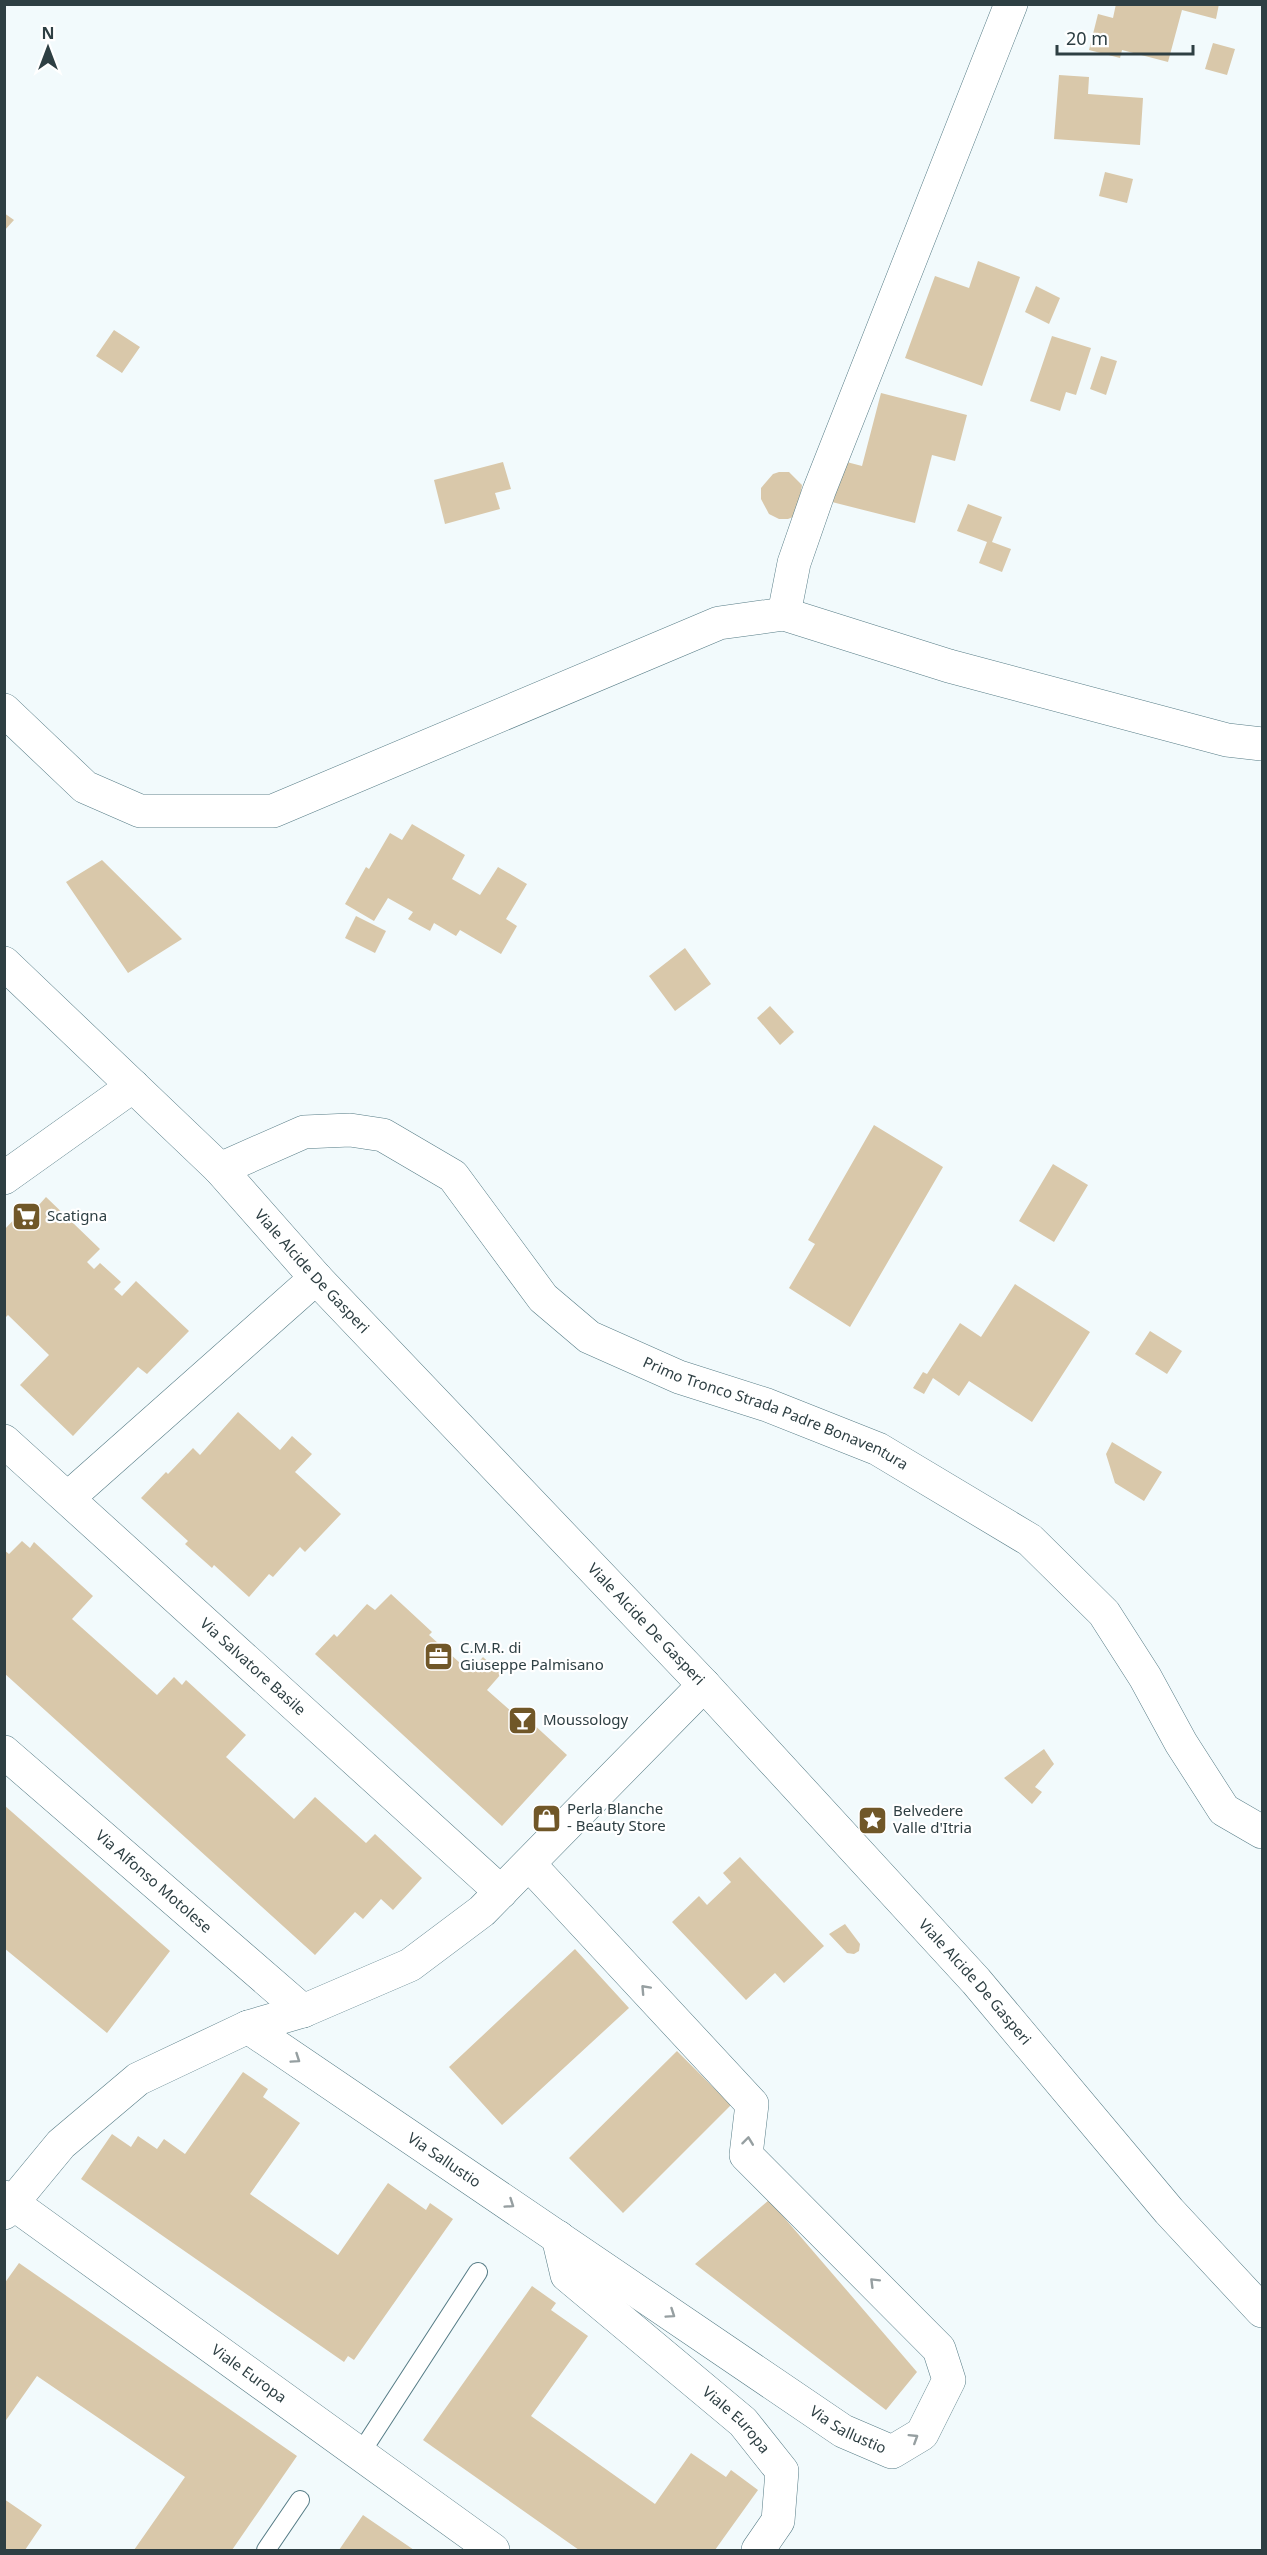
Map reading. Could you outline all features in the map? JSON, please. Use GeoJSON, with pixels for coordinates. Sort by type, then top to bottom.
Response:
{"type":"FeatureCollection","features":[{"type":"Feature","properties":{"kind":"street"},"geometry":{"type":"LineString","coordinates":[[784,614],[794,563],[819,491],[1011,4]]}},
{"type":"Feature","properties":{"kind":"street"},"geometry":{"type":"LineString","coordinates":[[4,710],[85,787],[140,811],[273,811],[719,623],[784,614],[949,666],[1227,740],[1263,744]]}},
{"type":"Feature","properties":{"kind":"street","name":"Viale Alcide De Gasperi"},"geometry":{"type":"LineString","coordinates":[[4,963],[220,1169],[316,1278],[704,1685],[976,1981],[1169,2211],[1263,2312]]}},
{"type":"Feature","properties":{"kind":"street"},"geometry":{"type":"LineString","coordinates":[[4,1178],[133,1086]]}},
{"type":"Feature","properties":{"kind":"street","name":"Primo Tronco Strada Padre Bonaventura"},"geometry":{"type":"LineString","coordinates":[[220,1169],[304,1132],[350,1130],[383,1135],[453,1176],[543,1298],[589,1337],[679,1377],[767,1405],[878,1449],[1030,1540],[1104,1613],[1145,1677],[1181,1743],[1224,1810],[1263,1832]]}},
{"type":"Feature","properties":{"kind":"street"},"geometry":{"type":"LineString","coordinates":[[68,1498],[316,1278]]}},
{"type":"Feature","properties":{"kind":"street","name":"Via Salvatore Basile"},"geometry":{"type":"LineString","coordinates":[[4,1441],[501,1892]]}},
{"type":"Feature","properties":{"kind":"street"},"geometry":{"type":"LineString","coordinates":[[7,2204],[61,2144],[138,2079],[248,2026],[303,2011],[410,1965],[482,1911],[704,1685]]}},
{"type":"Feature","properties":{"kind":"street","name":"Via Alfonso Motolese"},"geometry":{"type":"LineString","coordinates":[[4,1752],[303,2011]]}},
{"type":"Feature","properties":{"kind":"street","name":"Via Sallustio"},"geometry":{"type":"LineString","coordinates":[[248,2026],[843,2431],[892,2452],[922,2434],[949,2380],[939,2349],[746,2155],[752,2104],[529,1864]]}},
{"type":"Feature","properties":{"kind":"street","name":"Viale Europa"},"geometry":{"type":"LineString","coordinates":[[7,2204],[493,2550]]}},
{"type":"Feature","properties":{"kind":"street","name":"Viale Europa"},"geometry":{"type":"LineString","coordinates":[[558,2237],[567,2276],[743,2422],[782,2471],[778,2521],[758,2550]]}},
{"type":"Feature","properties":{"kind":"lane"},"geometry":{"type":"LineString","coordinates":[[360,2454],[478,2272]]}},
{"type":"Feature","properties":{"kind":"lane"},"geometry":{"type":"LineString","coordinates":[[266,2550],[300,2500]]}},
{"type":"Feature","properties":{"kind":"building"},"geometry":{"type":"Polygon","coordinates":[[[1116,4],[1219,4],[1216,19],[1182,10],[1168,62],[1122,50],[1120,58],[1089,50],[1098,14],[1113,18],[1116,4]]]}},
{"type":"Feature","properties":{"kind":"building"},"geometry":{"type":"Polygon","coordinates":[[[1213,43],[1235,49],[1227,75],[1205,69],[1213,43]]]}},
{"type":"Feature","properties":{"kind":"building"},"geometry":{"type":"Polygon","coordinates":[[[1059,75],[1089,77],[1088,94],[1143,98],[1140,145],[1054,139],[1059,75]]]}},
{"type":"Feature","properties":{"kind":"building"},"geometry":{"type":"Polygon","coordinates":[[[1105,172],[1133,179],[1127,203],[1099,196],[1105,172]]]}},
{"type":"Feature","properties":{"kind":"building"},"geometry":{"type":"Polygon","coordinates":[[[4,213],[14,220],[4,231],[4,213]]]}},
{"type":"Feature","properties":{"kind":"building"},"geometry":{"type":"Polygon","coordinates":[[[978,261],[1020,277],[982,386],[905,358],[935,276],[969,288],[978,261]]]}},
{"type":"Feature","properties":{"kind":"building"},"geometry":{"type":"Polygon","coordinates":[[[1036,286],[1060,298],[1049,324],[1025,312],[1036,286]]]}},
{"type":"Feature","properties":{"kind":"building"},"geometry":{"type":"Polygon","coordinates":[[[114,330],[140,347],[122,373],[96,356],[114,330]]]}},
{"type":"Feature","properties":{"kind":"building"},"geometry":{"type":"Polygon","coordinates":[[[1052,336],[1091,348],[1076,395],[1066,392],[1060,411],[1030,401],[1052,336]]]}},
{"type":"Feature","properties":{"kind":"building"},"geometry":{"type":"Polygon","coordinates":[[[1101,356],[1117,361],[1106,395],[1090,389],[1101,356]]]}},
{"type":"Feature","properties":{"kind":"building"},"geometry":{"type":"Polygon","coordinates":[[[881,393],[967,415],[955,461],[932,455],[915,523],[828,501],[839,460],[862,466],[881,393]]]}},
{"type":"Feature","properties":{"kind":"building"},"geometry":{"type":"Polygon","coordinates":[[[503,462],[511,489],[495,493],[500,509],[445,524],[434,480],[503,462]]]}},
{"type":"Feature","properties":{"kind":"building"},"geometry":{"type":"Polygon","coordinates":[[[789,472],[802,485],[798,515],[788,519],[779,519],[769,514],[761,499],[761,488],[773,474],[789,472]]]}},
{"type":"Feature","properties":{"kind":"building"},"geometry":{"type":"Polygon","coordinates":[[[968,504],[1002,517],[992,542],[1011,549],[1002,572],[979,563],[987,542],[957,531],[968,504]]]}},
{"type":"Feature","properties":{"kind":"building"},"geometry":{"type":"Polygon","coordinates":[[[412,824],[465,855],[452,879],[480,895],[498,867],[527,884],[506,919],[517,926],[501,954],[460,930],[456,936],[434,923],[430,931],[408,919],[413,912],[388,898],[374,921],[345,904],[366,867],[369,869],[390,833],[402,840],[412,824]]]}},
{"type":"Feature","properties":{"kind":"building"},"geometry":{"type":"Polygon","coordinates":[[[102,860],[182,939],[128,973],[66,882],[102,860]]]}},
{"type":"Feature","properties":{"kind":"building"},"geometry":{"type":"Polygon","coordinates":[[[356,916],[386,931],[375,953],[345,938],[356,916]]]}},
{"type":"Feature","properties":{"kind":"building"},"geometry":{"type":"Polygon","coordinates":[[[685,948],[711,984],[675,1011],[649,976],[685,948]]]}},
{"type":"Feature","properties":{"kind":"building"},"geometry":{"type":"Polygon","coordinates":[[[770,1006],[794,1032],[780,1045],[757,1018],[770,1006]]]}},
{"type":"Feature","properties":{"kind":"building"},"geometry":{"type":"Polygon","coordinates":[[[874,1125],[943,1167],[850,1327],[789,1288],[815,1244],[808,1240],[874,1125]]]}},
{"type":"Feature","properties":{"kind":"building"},"geometry":{"type":"Polygon","coordinates":[[[1053,1164],[1088,1185],[1054,1242],[1019,1221],[1053,1164]]]}},
{"type":"Feature","properties":{"kind":"building"},"geometry":{"type":"Polygon","coordinates":[[[46,1197],[100,1249],[87,1262],[94,1269],[100,1263],[121,1282],[114,1289],[122,1296],[136,1281],[189,1331],[147,1374],[138,1367],[73,1436],[20,1385],[49,1355],[8,1315],[4,1319],[4,1230],[24,1209],[30,1215],[46,1197]]]}},
{"type":"Feature","properties":{"kind":"building"},"geometry":{"type":"Polygon","coordinates":[[[1015,1284],[1090,1332],[1032,1422],[969,1381],[959,1396],[933,1378],[924,1394],[913,1388],[923,1372],[927,1374],[960,1323],[981,1337],[1015,1284]]]}},
{"type":"Feature","properties":{"kind":"building"},"geometry":{"type":"Polygon","coordinates":[[[1150,1331],[1182,1351],[1167,1374],[1135,1354],[1150,1331]]]}},
{"type":"Feature","properties":{"kind":"building"},"geometry":{"type":"Polygon","coordinates":[[[238,1412],[280,1450],[292,1436],[312,1454],[295,1472],[341,1514],[305,1552],[300,1547],[273,1577],[269,1574],[249,1597],[214,1565],[212,1568],[185,1544],[188,1541],[141,1498],[193,1448],[200,1455],[238,1412]]]}},
{"type":"Feature","properties":{"kind":"building"},"geometry":{"type":"Polygon","coordinates":[[[1112,1442],[1162,1472],[1144,1501],[1115,1483],[1106,1454],[1112,1442]]]}},
{"type":"Feature","properties":{"kind":"building"},"geometry":{"type":"Polygon","coordinates":[[[22,1541],[30,1548],[34,1542],[93,1596],[72,1619],[157,1695],[174,1677],[182,1685],[186,1680],[246,1735],[226,1757],[294,1819],[315,1797],[366,1843],[375,1834],[422,1878],[393,1910],[381,1899],[363,1919],[355,1912],[315,1955],[4,1673],[4,1550],[9,1554],[22,1541]]]}},
{"type":"Feature","properties":{"kind":"building"},"geometry":{"type":"Polygon","coordinates":[[[391,1594],[432,1632],[429,1635],[470,1672],[483,1657],[501,1674],[487,1690],[528,1726],[531,1722],[567,1755],[502,1826],[315,1654],[334,1634],[337,1637],[367,1604],[375,1610],[391,1594]]]}},
{"type":"Feature","properties":{"kind":"building"},"geometry":{"type":"Polygon","coordinates":[[[1044,1749],[1054,1764],[1035,1787],[1042,1792],[1032,1804],[1004,1778],[1044,1749]]]}},
{"type":"Feature","properties":{"kind":"building"},"geometry":{"type":"Polygon","coordinates":[[[4,1805],[170,1951],[107,2033],[4,1948],[4,1805]]]}},
{"type":"Feature","properties":{"kind":"building"},"geometry":{"type":"Polygon","coordinates":[[[740,1857],[824,1946],[784,1983],[775,1973],[746,2000],[672,1922],[699,1896],[707,1905],[731,1882],[723,1873],[740,1857]]]}},
{"type":"Feature","properties":{"kind":"building"},"geometry":{"type":"Polygon","coordinates":[[[845,1924],[860,1944],[859,1951],[854,1954],[847,1953],[829,1934],[845,1924]]]}},
{"type":"Feature","properties":{"kind":"building"},"geometry":{"type":"Polygon","coordinates":[[[575,1949],[629,2008],[502,2125],[449,2067],[575,1949]]]}},
{"type":"Feature","properties":{"kind":"building"},"geometry":{"type":"Polygon","coordinates":[[[677,2051],[731,2105],[623,2213],[569,2158],[677,2051]]]}},
{"type":"Feature","properties":{"kind":"building"},"geometry":{"type":"Polygon","coordinates":[[[243,2072],[268,2089],[263,2097],[300,2123],[250,2194],[338,2255],[388,2183],[426,2210],[430,2203],[453,2219],[354,2360],[348,2356],[344,2362],[81,2179],[112,2134],[131,2147],[138,2136],[157,2149],[164,2139],[185,2154],[243,2072]]]}},
{"type":"Feature","properties":{"kind":"building"},"geometry":{"type":"Polygon","coordinates":[[[769,2200],[917,2372],[886,2410],[695,2264],[769,2200]]]}},
{"type":"Feature","properties":{"kind":"building"},"geometry":{"type":"Polygon","coordinates":[[[19,2263],[297,2456],[232,2550],[134,2550],[185,2477],[37,2376],[4,2423],[4,2284],[19,2263]]]}},
{"type":"Feature","properties":{"kind":"building"},"geometry":{"type":"Polygon","coordinates":[[[532,2286],[556,2303],[551,2310],[588,2336],[531,2416],[655,2504],[691,2453],[726,2477],[731,2470],[758,2490],[715,2550],[579,2550],[423,2440],[532,2286]]]}},
{"type":"Feature","properties":{"kind":"building"},"geometry":{"type":"Polygon","coordinates":[[[4,2499],[42,2525],[25,2550],[4,2550],[4,2499]]]}},
{"type":"Feature","properties":{"kind":"building"},"geometry":{"type":"Polygon","coordinates":[[[363,2515],[414,2550],[339,2550],[363,2515]]]}},
{"type":"Feature","properties":{"kind":"place","name":"Scatigna"},"geometry":{"type":"Point","coordinates":[26,1216]}},
{"type":"Feature","properties":{"kind":"place","name":"C.M.R. di Giuseppe Palmisano"},"geometry":{"type":"Point","coordinates":[439,1657]}},
{"type":"Feature","properties":{"kind":"place","name":"Moussology"},"geometry":{"type":"Point","coordinates":[522,1720]}},
{"type":"Feature","properties":{"kind":"place","name":"Perla Blanche - Beauty Store"},"geometry":{"type":"Point","coordinates":[546,1818]}},
{"type":"Feature","properties":{"kind":"place","name":"Belvedere Valle d'Itria"},"geometry":{"type":"Point","coordinates":[872,1820]}}]}
